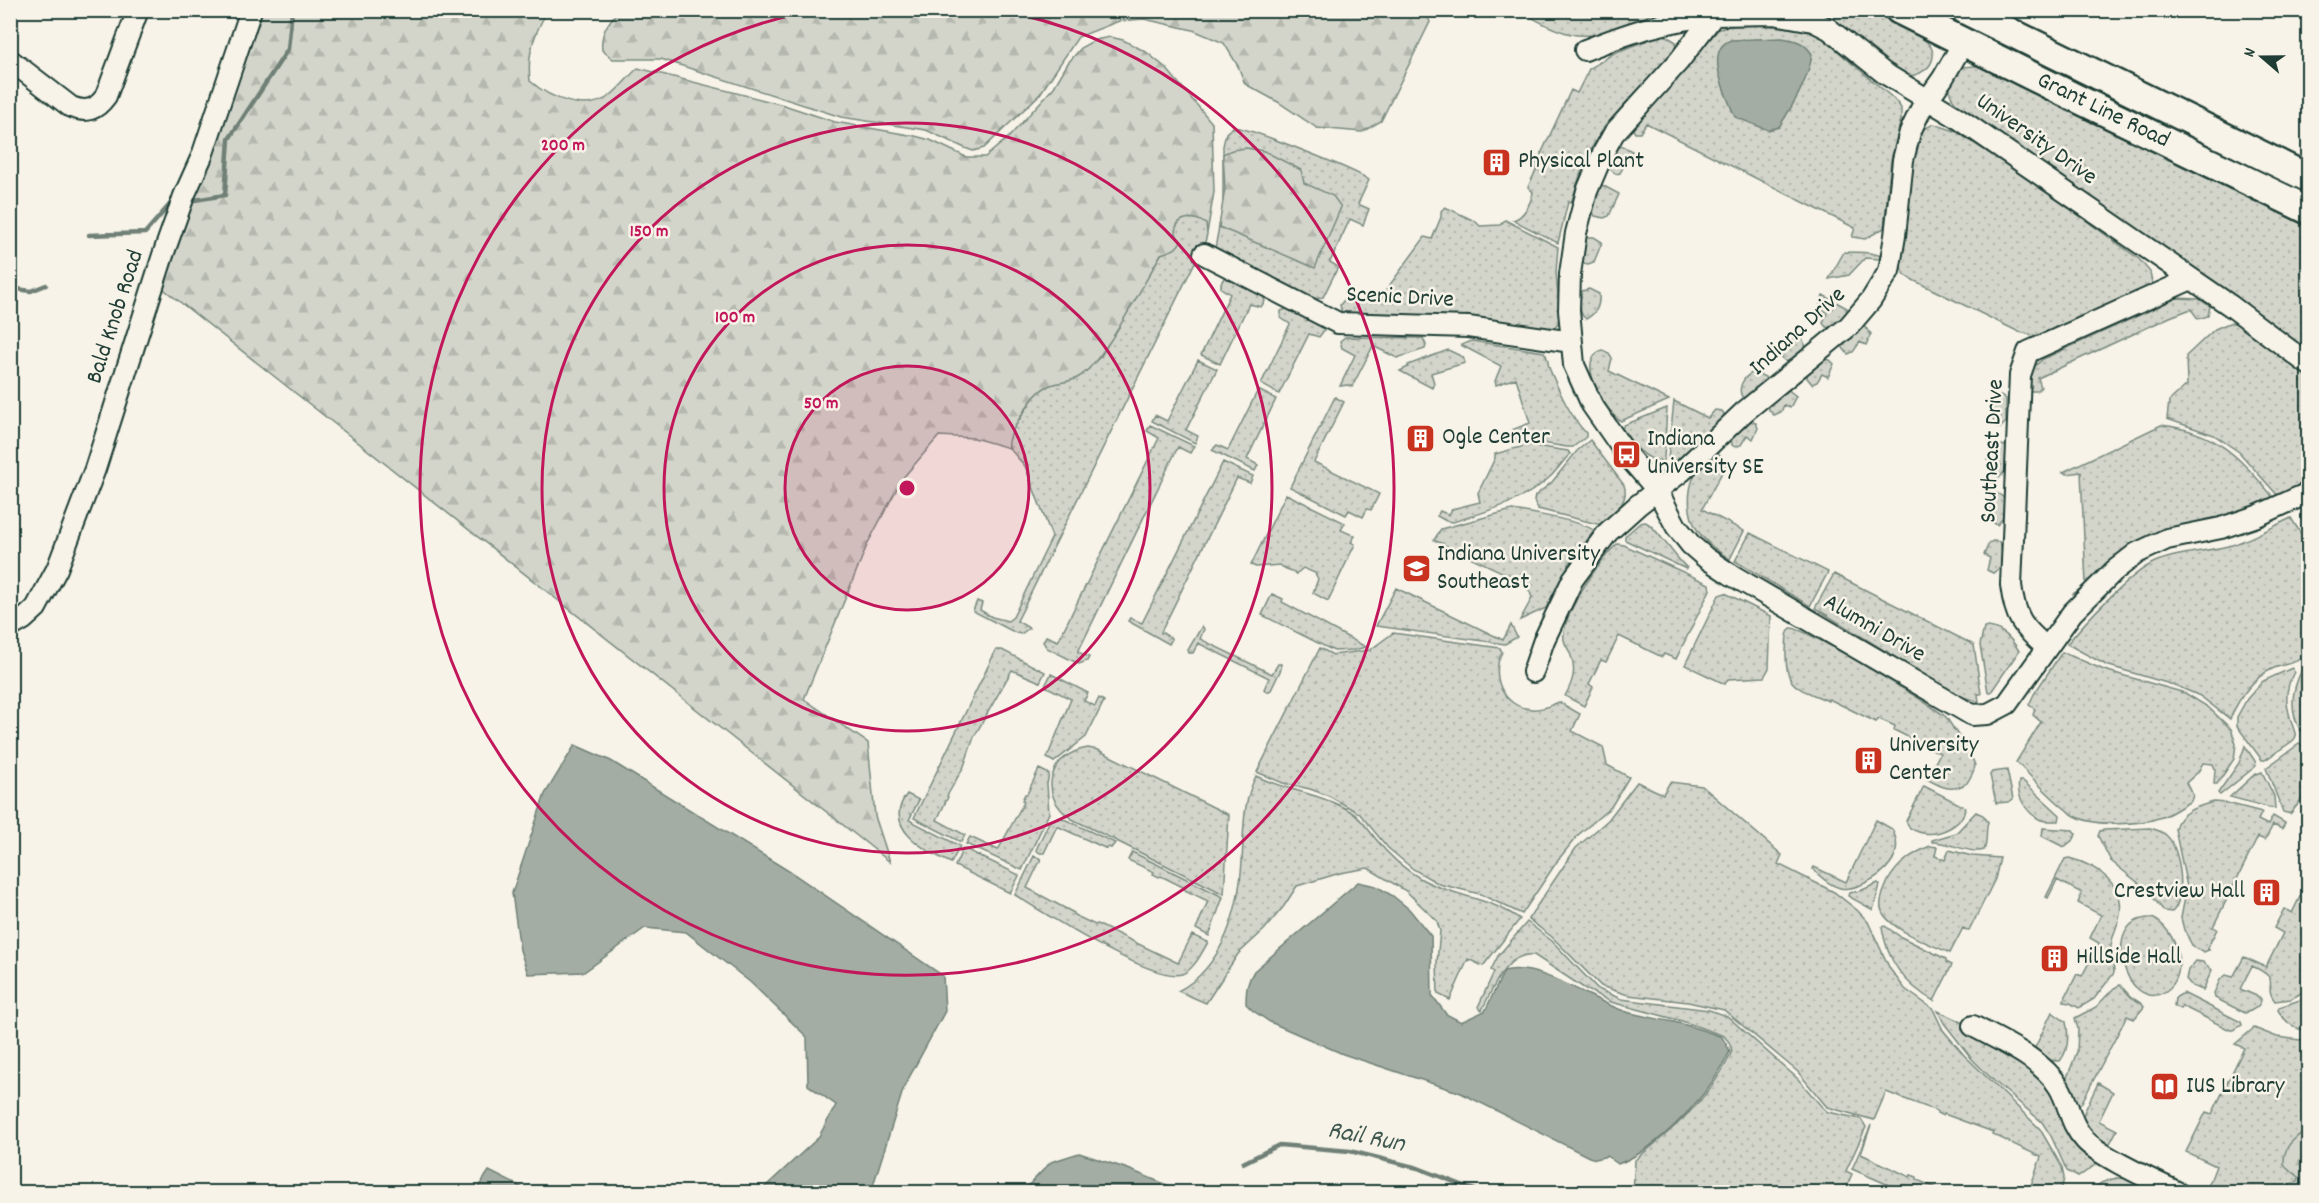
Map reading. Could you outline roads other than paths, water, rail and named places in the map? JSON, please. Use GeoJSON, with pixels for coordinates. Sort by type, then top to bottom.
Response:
{"type":"FeatureCollection","features":[{"type":"Feature","properties":{"kind":"main road","name":"Grant Line Road"},"geometry":{"type":"LineString","coordinates":[[1899,10],[2308,210]]}},
{"type":"Feature","properties":{"kind":"main road","name":"Grant Line Road"},"geometry":{"type":"LineString","coordinates":[[1974,12],[2308,178]]}},
{"type":"Feature","properties":{"kind":"main road"},"geometry":{"type":"LineString","coordinates":[[1963,43],[1974,12]]}},
{"type":"Feature","properties":{"kind":"street"},"geometry":{"type":"LineString","coordinates":[[10,60],[71,106],[81,111],[90,110],[100,105],[106,96],[138,10]]}},
{"type":"Feature","properties":{"kind":"street","name":"Bald Knob Road"},"geometry":{"type":"LineString","coordinates":[[10,627],[24,619],[36,608],[57,569],[95,469],[163,255],[184,195],[202,156],[251,10]]}},
{"type":"Feature","properties":{"kind":"street","name":"University Drive"},"geometry":{"type":"LineString","coordinates":[[1586,50],[1648,27],[1675,20],[1714,15],[1774,14],[1813,21],[1829,29],[1884,73],[1968,124],[2191,279],[2308,364]]}},
{"type":"Feature","properties":{"kind":"street","name":"Alumni Drive"},"geometry":{"type":"LineString","coordinates":[[1714,15],[1679,61],[1614,133],[1591,181],[1576,233],[1569,310],[1574,365],[1592,405],[1626,454],[1657,490],[1676,525],[1691,545],[1706,558],[1972,715],[1988,714],[2007,704],[2072,613],[2137,553],[2167,539],[2221,528],[2257,516],[2308,493]]}},
{"type":"Feature","properties":{"kind":"street","name":"Indiana Drive"},"geometry":{"type":"LineString","coordinates":[[1533,672],[1560,605],[1584,561],[1608,532],[1682,471],[1744,412],[1849,326],[1871,300],[1889,271],[1906,145],[1910,132],[1963,43]]}},
{"type":"Feature","properties":{"kind":"street","name":"Scenic Drive"},"geometry":{"type":"LineString","coordinates":[[1204,254],[1338,322],[1468,327],[1572,342]]}},
{"type":"Feature","properties":{"kind":"street","name":"Southeast Drive"},"geometry":{"type":"LineString","coordinates":[[2046,647],[2022,624],[2015,609],[2011,585],[2020,375],[2028,352],[2191,279]]}},
{"type":"Feature","properties":{"kind":"street"},"geometry":{"type":"LineString","coordinates":[[1973,1026],[2019,1052],[2050,1076],[2060,1088],[2074,1126],[2086,1142],[2177,1192]]}},
{"type":"Feature","properties":{"kind":"waterway"},"geometry":{"type":"LineString","coordinates":[[195,200],[225,195],[229,139],[288,49],[292,10]]}},
{"type":"Feature","properties":{"kind":"waterway"},"geometry":{"type":"LineString","coordinates":[[89,235],[145,233],[173,201]]}},
{"type":"Feature","properties":{"kind":"waterway"},"geometry":{"type":"LineString","coordinates":[[10,288],[31,291],[46,285]]}},
{"type":"Feature","properties":{"kind":"waterway","name":"Rail Run"},"geometry":{"type":"LineString","coordinates":[[1243,1163],[1279,1145],[1350,1151],[1418,1168],[1480,1192]]}},
{"type":"Feature","properties":{"kind":"place","name":"Physical Plant"},"geometry":{"type":"Point","coordinates":[1497,162]}},
{"type":"Feature","properties":{"kind":"place","name":"Ogle Center"},"geometry":{"type":"Point","coordinates":[1421,438]}},
{"type":"Feature","properties":{"kind":"place","name":"Indiana University SE"},"geometry":{"type":"Point","coordinates":[1626,454]}},
{"type":"Feature","properties":{"kind":"place","name":"Indiana University Southeast"},"geometry":{"type":"Point","coordinates":[1416,569]}},
{"type":"Feature","properties":{"kind":"place","name":"University Center"},"geometry":{"type":"Point","coordinates":[1868,760]}},
{"type":"Feature","properties":{"kind":"place","name":"Crestview Hall"},"geometry":{"type":"Point","coordinates":[2266,892]}},
{"type":"Feature","properties":{"kind":"place","name":"HillSide Hall"},"geometry":{"type":"Point","coordinates":[2055,958]}},
{"type":"Feature","properties":{"kind":"place","name":"IUS Library"},"geometry":{"type":"Point","coordinates":[2165,1087]}}]}
